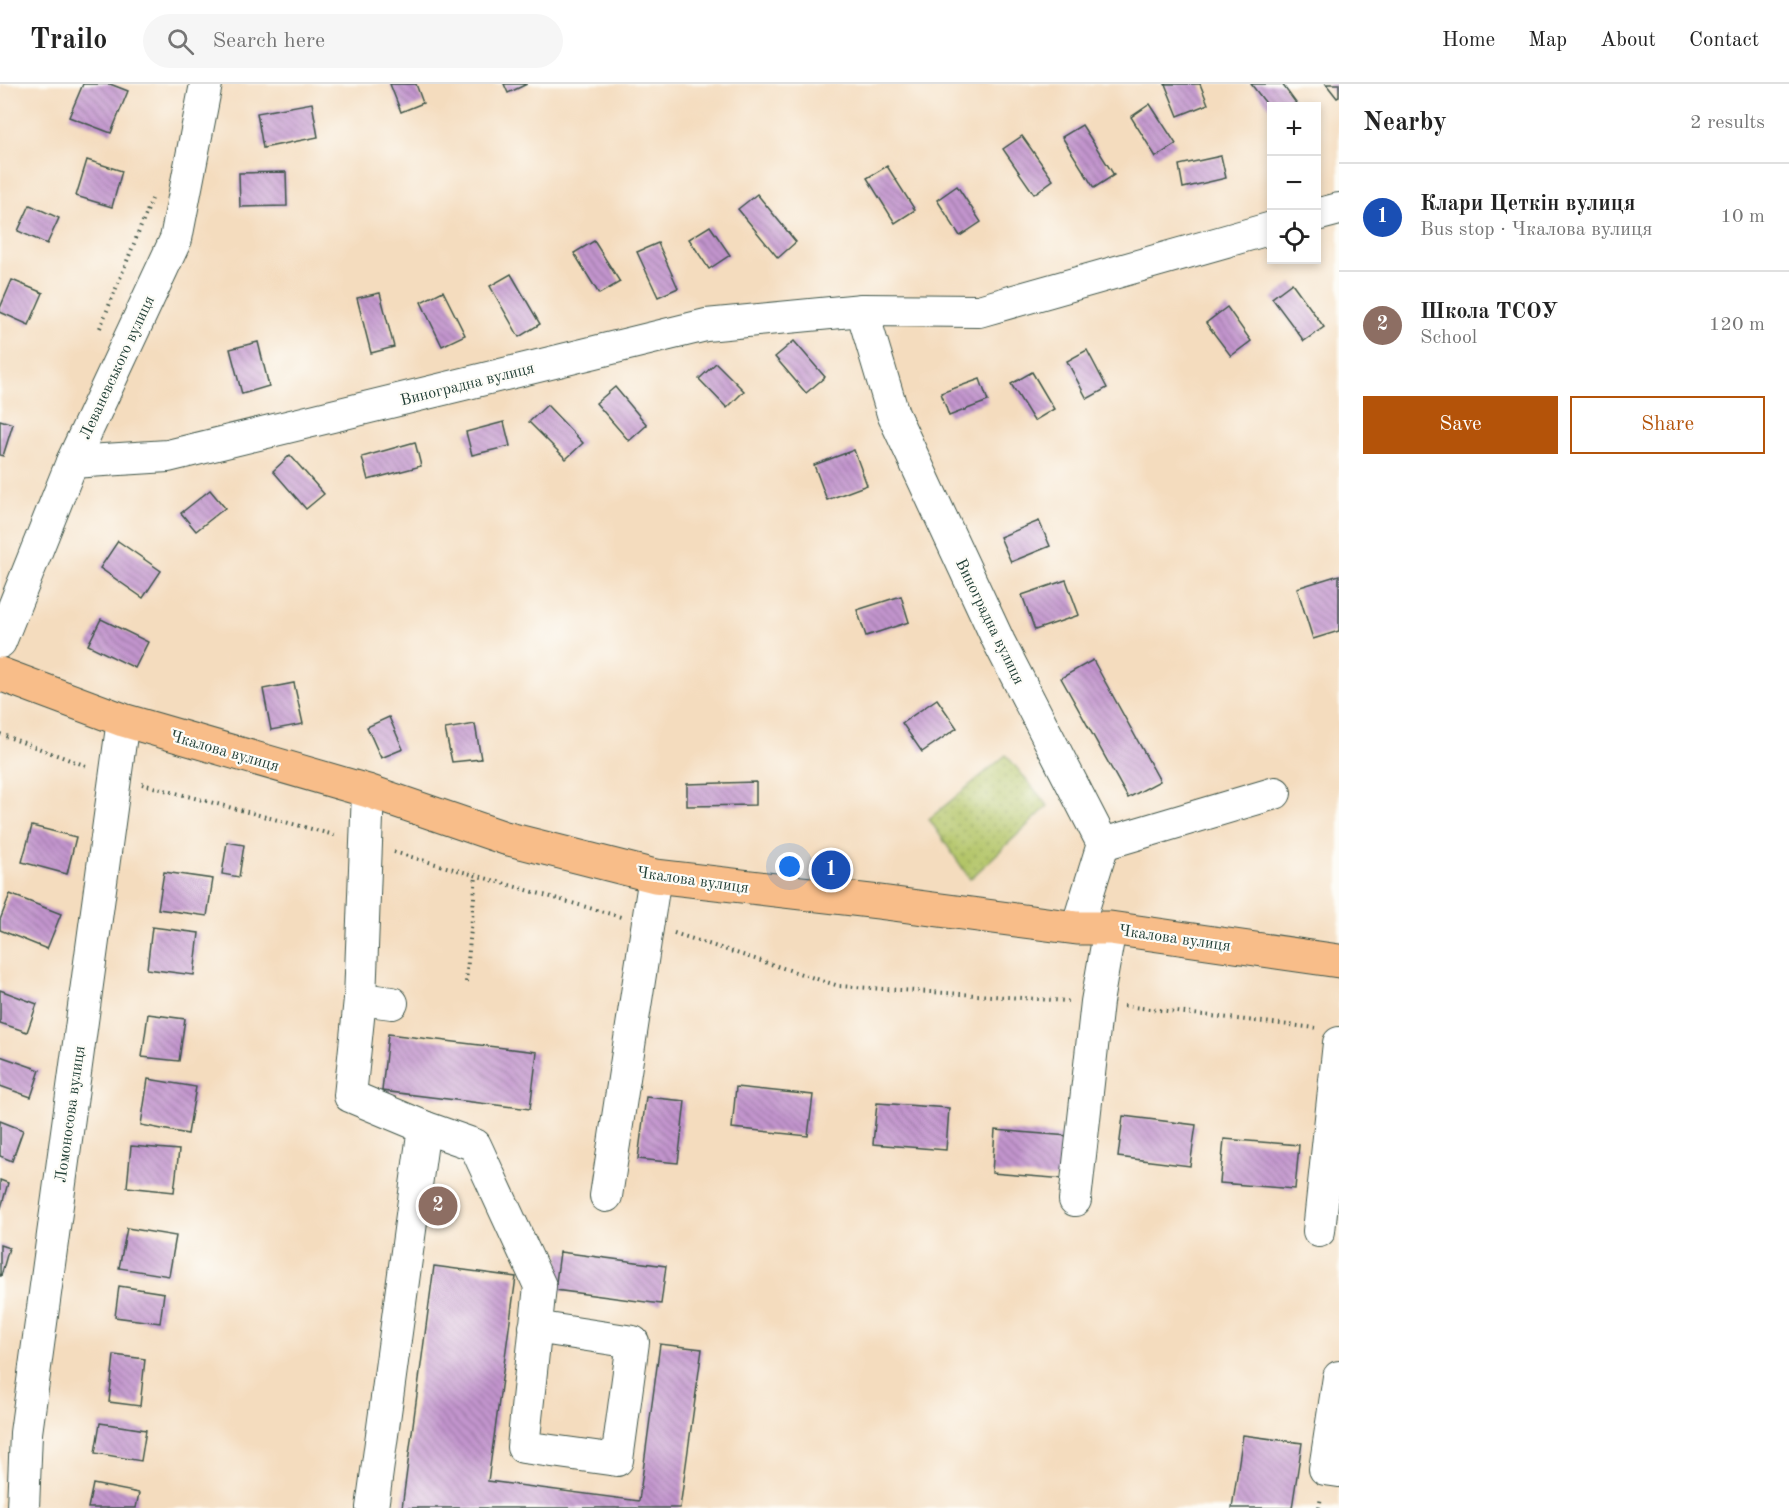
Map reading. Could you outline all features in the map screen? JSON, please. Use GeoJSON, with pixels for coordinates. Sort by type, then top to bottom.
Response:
{"type":"FeatureCollection","features":[{"type":"Feature","properties":{"kind":"main road","name":"Чкалова вулиця"},"geometry":{"type":"LineString","coordinates":[[0,674],[123,720],[368,791],[505,838],[655,876],[1077,928],[1110,928],[1339,961]]}},
{"type":"Feature","properties":{"kind":"street","name":"Леваневського вулиця"},"geometry":{"type":"LineString","coordinates":[[0,642],[72,462],[176,239],[206,84]]}},
{"type":"Feature","properties":{"kind":"street"},"geometry":{"type":"LineString","coordinates":[[1321,214],[1339,209]]}},
{"type":"Feature","properties":{"kind":"street","name":"Виноградна вулиця"},"geometry":{"type":"LineString","coordinates":[[72,462],[168,456],[706,325],[862,310],[979,311],[1267,229]]}},
{"type":"Feature","properties":{"kind":"street","name":"Виноградна вулиця"},"geometry":{"type":"LineString","coordinates":[[862,310],[893,414],[999,642],[1103,844]]}},
{"type":"Feature","properties":{"kind":"street","name":"Ломоносова вулиця"},"geometry":{"type":"LineString","coordinates":[[23,1508],[26,1433],[123,720]]}},
{"type":"Feature","properties":{"kind":"street"},"geometry":{"type":"LineString","coordinates":[[368,791],[360,999],[350,1096],[424,1127],[475,1145],[540,1286],[523,1447],[617,1460],[633,1341],[536,1327]]}},
{"type":"Feature","properties":{"kind":"street"},"geometry":{"type":"LineString","coordinates":[[1077,928],[1103,844],[1275,793]]}},
{"type":"Feature","properties":{"kind":"street"},"geometry":{"type":"LineString","coordinates":[[606,1196],[655,876]]}},
{"type":"Feature","properties":{"kind":"street"},"geometry":{"type":"LineString","coordinates":[[1075,1200],[1097,1002],[1110,928]]}},
{"type":"Feature","properties":{"kind":"street"},"geometry":{"type":"LineString","coordinates":[[1339,961],[1339,975]]}},
{"type":"Feature","properties":{"kind":"street"},"geometry":{"type":"LineString","coordinates":[[360,999],[392,1003]]}},
{"type":"Feature","properties":{"kind":"street"},"geometry":{"type":"LineString","coordinates":[[1319,1231],[1339,1042]]}},
{"type":"Feature","properties":{"kind":"street"},"geometry":{"type":"LineString","coordinates":[[372,1508],[424,1127]]}},
{"type":"Feature","properties":{"kind":"street"},"geometry":{"type":"LineString","coordinates":[[1339,1377],[1325,1469],[1339,1471]]}},
{"type":"Feature","properties":{"kind":"path"},"geometry":{"type":"LineString","coordinates":[[98,332],[156,190]]}},
{"type":"Feature","properties":{"kind":"path"},"geometry":{"type":"LineString","coordinates":[[466,982],[476,876]]}},
{"type":"Feature","properties":{"kind":"green space"},"geometry":{"type":"Polygon","coordinates":[[[1006,755],[1048,806],[970,879],[929,819],[1006,755]]]}},
{"type":"Feature","properties":{"kind":"building"},"geometry":{"type":"Polygon","coordinates":[[[83,84],[110,84],[128,91],[111,133],[69,117],[83,84]]]}},
{"type":"Feature","properties":{"kind":"building"},"geometry":{"type":"Polygon","coordinates":[[[390,84],[416,84],[423,103],[401,112],[390,84]]]}},
{"type":"Feature","properties":{"kind":"building"},"geometry":{"type":"Polygon","coordinates":[[[504,84],[527,84],[508,93],[504,84]]]}},
{"type":"Feature","properties":{"kind":"building"},"geometry":{"type":"Polygon","coordinates":[[[1165,84],[1200,84],[1208,104],[1178,116],[1165,84]]]}},
{"type":"Feature","properties":{"kind":"building"},"geometry":{"type":"Polygon","coordinates":[[[1251,84],[1282,84],[1295,102],[1267,102],[1267,105],[1251,84]]]}},
{"type":"Feature","properties":{"kind":"building"},"geometry":{"type":"Polygon","coordinates":[[[1326,84],[1339,84],[1339,97],[1337,98],[1326,84]]]}},
{"type":"Feature","properties":{"kind":"building"},"geometry":{"type":"Polygon","coordinates":[[[312,103],[318,137],[263,148],[257,113],[312,103]]]}},
{"type":"Feature","properties":{"kind":"building"},"geometry":{"type":"Polygon","coordinates":[[[1150,104],[1176,144],[1156,157],[1131,117],[1150,104]]]}},
{"type":"Feature","properties":{"kind":"building"},"geometry":{"type":"Polygon","coordinates":[[[1082,125],[1114,175],[1094,188],[1062,137],[1082,125]]]}},
{"type":"Feature","properties":{"kind":"building"},"geometry":{"type":"Polygon","coordinates":[[[1022,136],[1053,180],[1034,194],[1003,149],[1022,136]]]}},
{"type":"Feature","properties":{"kind":"building"},"geometry":{"type":"Polygon","coordinates":[[[1221,156],[1226,178],[1183,188],[1179,165],[1221,156]]]}},
{"type":"Feature","properties":{"kind":"building"},"geometry":{"type":"Polygon","coordinates":[[[87,160],[122,171],[112,207],[76,196],[87,160]]]}},
{"type":"Feature","properties":{"kind":"building"},"geometry":{"type":"Polygon","coordinates":[[[887,166],[915,210],[895,223],[867,178],[887,166]]]}},
{"type":"Feature","properties":{"kind":"building"},"geometry":{"type":"Polygon","coordinates":[[[286,172],[287,206],[240,207],[239,173],[286,172]]]}},
{"type":"Feature","properties":{"kind":"building"},"geometry":{"type":"Polygon","coordinates":[[[957,186],[981,222],[960,236],[937,200],[957,186]]]}},
{"type":"Feature","properties":{"kind":"building"},"geometry":{"type":"Polygon","coordinates":[[[757,194],[796,242],[778,258],[738,209],[757,194]]]}},
{"type":"Feature","properties":{"kind":"building"},"geometry":{"type":"Polygon","coordinates":[[[30,205],[59,218],[47,244],[18,231],[30,205]]]}},
{"type":"Feature","properties":{"kind":"building"},"geometry":{"type":"Polygon","coordinates":[[[710,226],[730,255],[709,269],[689,239],[710,226]]]}},
{"type":"Feature","properties":{"kind":"building"},"geometry":{"type":"Polygon","coordinates":[[[594,241],[620,282],[599,294],[574,253],[594,241]]]}},
{"type":"Feature","properties":{"kind":"building"},"geometry":{"type":"Polygon","coordinates":[[[658,243],[678,288],[658,297],[637,252],[658,243]]]}},
{"type":"Feature","properties":{"kind":"building"},"geometry":{"type":"Polygon","coordinates":[[[511,274],[540,324],[519,337],[490,286],[511,274]]]}},
{"type":"Feature","properties":{"kind":"building"},"geometry":{"type":"Polygon","coordinates":[[[12,280],[43,293],[29,325],[0,312],[12,280]]]}},
{"type":"Feature","properties":{"kind":"building"},"geometry":{"type":"Polygon","coordinates":[[[1292,283],[1324,327],[1304,341],[1272,298],[1292,283]]]}},
{"type":"Feature","properties":{"kind":"building"},"geometry":{"type":"Polygon","coordinates":[[[443,291],[465,335],[442,346],[421,302],[443,291]]]}},
{"type":"Feature","properties":{"kind":"building"},"geometry":{"type":"Polygon","coordinates":[[[380,293],[394,347],[371,353],[357,298],[380,293]]]}},
{"type":"Feature","properties":{"kind":"building"},"geometry":{"type":"Polygon","coordinates":[[[1227,307],[1251,341],[1231,356],[1206,323],[1227,307]]]}},
{"type":"Feature","properties":{"kind":"building"},"geometry":{"type":"Polygon","coordinates":[[[794,341],[825,377],[806,393],[775,357],[794,341]]]}},
{"type":"Feature","properties":{"kind":"building"},"geometry":{"type":"Polygon","coordinates":[[[258,342],[269,386],[242,394],[230,349],[258,342]]]}},
{"type":"Feature","properties":{"kind":"building"},"geometry":{"type":"Polygon","coordinates":[[[1087,350],[1107,388],[1087,399],[1067,361],[1087,350]]]}},
{"type":"Feature","properties":{"kind":"building"},"geometry":{"type":"Polygon","coordinates":[[[716,363],[744,391],[727,408],[699,379],[716,363]]]}},
{"type":"Feature","properties":{"kind":"building"},"geometry":{"type":"Polygon","coordinates":[[[1032,372],[1054,409],[1034,421],[1011,384],[1032,372]]]}},
{"type":"Feature","properties":{"kind":"building"},"geometry":{"type":"Polygon","coordinates":[[[980,379],[988,401],[949,416],[941,393],[980,379]]]}},
{"type":"Feature","properties":{"kind":"building"},"geometry":{"type":"Polygon","coordinates":[[[615,387],[647,425],[629,441],[596,403],[615,387]]]}},
{"type":"Feature","properties":{"kind":"building"},"geometry":{"type":"Polygon","coordinates":[[[547,405],[583,443],[566,459],[529,422],[547,405]]]}},
{"type":"Feature","properties":{"kind":"building"},"geometry":{"type":"Polygon","coordinates":[[[0,420],[13,424],[3,456],[0,455],[0,420]]]}},
{"type":"Feature","properties":{"kind":"building"},"geometry":{"type":"Polygon","coordinates":[[[504,422],[510,446],[472,455],[466,432],[504,422]]]}},
{"type":"Feature","properties":{"kind":"building"},"geometry":{"type":"Polygon","coordinates":[[[415,442],[421,466],[368,480],[362,457],[415,442]]]}},
{"type":"Feature","properties":{"kind":"building"},"geometry":{"type":"Polygon","coordinates":[[[854,450],[867,485],[827,500],[814,465],[854,450]]]}},
{"type":"Feature","properties":{"kind":"building"},"geometry":{"type":"Polygon","coordinates":[[[290,455],[324,494],[306,509],[273,471],[290,455]]]}},
{"type":"Feature","properties":{"kind":"building"},"geometry":{"type":"Polygon","coordinates":[[[210,490],[225,508],[196,531],[181,513],[210,490]]]}},
{"type":"Feature","properties":{"kind":"building"},"geometry":{"type":"Polygon","coordinates":[[[1039,521],[1050,546],[1011,562],[1000,537],[1039,521]]]}},
{"type":"Feature","properties":{"kind":"building"},"geometry":{"type":"Polygon","coordinates":[[[118,541],[161,571],[143,598],[100,568],[118,541]]]}},
{"type":"Feature","properties":{"kind":"building"},"geometry":{"type":"Polygon","coordinates":[[[1339,575],[1339,631],[1313,639],[1297,588],[1339,575]]]}},
{"type":"Feature","properties":{"kind":"building"},"geometry":{"type":"Polygon","coordinates":[[[1066,580],[1079,615],[1035,630],[1022,595],[1066,580]]]}},
{"type":"Feature","properties":{"kind":"building"},"geometry":{"type":"Polygon","coordinates":[[[901,596],[909,622],[866,636],[857,610],[901,596]]]}},
{"type":"Feature","properties":{"kind":"building"},"geometry":{"type":"Polygon","coordinates":[[[101,619],[148,642],[135,668],[88,645],[101,619]]]}},
{"type":"Feature","properties":{"kind":"building"},"geometry":{"type":"Polygon","coordinates":[[[1093,660],[1160,781],[1128,798],[1061,678],[1093,660]]]}},
{"type":"Feature","properties":{"kind":"building"},"geometry":{"type":"Polygon","coordinates":[[[294,683],[303,724],[271,730],[263,689],[294,683]]]}},
{"type":"Feature","properties":{"kind":"building"},"geometry":{"type":"Polygon","coordinates":[[[937,699],[957,728],[922,752],[902,723],[937,699]]]}},
{"type":"Feature","properties":{"kind":"building"},"geometry":{"type":"Polygon","coordinates":[[[389,717],[403,749],[381,758],[367,727],[389,717]]]}},
{"type":"Feature","properties":{"kind":"building"},"geometry":{"type":"Polygon","coordinates":[[[475,724],[481,759],[452,762],[445,729],[475,724]]]}},
{"type":"Feature","properties":{"kind":"building"},"geometry":{"type":"Polygon","coordinates":[[[756,782],[756,805],[687,806],[687,784],[756,782]]]}},
{"type":"Feature","properties":{"kind":"building"},"geometry":{"type":"Polygon","coordinates":[[[32,826],[76,837],[67,874],[22,862],[32,826]]]}},
{"type":"Feature","properties":{"kind":"building"},"geometry":{"type":"Polygon","coordinates":[[[227,842],[244,845],[239,877],[222,874],[227,842]]]}},
{"type":"Feature","properties":{"kind":"building"},"geometry":{"type":"Polygon","coordinates":[[[164,872],[213,879],[207,916],[158,909],[164,872]]]}},
{"type":"Feature","properties":{"kind":"building"},"geometry":{"type":"Polygon","coordinates":[[[10,894],[61,914],[47,949],[0,930],[0,920],[10,894]]]}},
{"type":"Feature","properties":{"kind":"building"},"geometry":{"type":"Polygon","coordinates":[[[152,927],[199,933],[194,975],[147,969],[152,927]]]}},
{"type":"Feature","properties":{"kind":"building"},"geometry":{"type":"Polygon","coordinates":[[[0,990],[37,1004],[27,1032],[0,1023],[0,990]]]}},
{"type":"Feature","properties":{"kind":"building"},"geometry":{"type":"Polygon","coordinates":[[[148,1014],[185,1019],[179,1061],[142,1057],[148,1014]]]}},
{"type":"Feature","properties":{"kind":"building"},"geometry":{"type":"Polygon","coordinates":[[[388,1034],[537,1052],[530,1109],[382,1091],[388,1034]]]}},
{"type":"Feature","properties":{"kind":"building"},"geometry":{"type":"Polygon","coordinates":[[[0,1056],[40,1070],[31,1097],[0,1086],[0,1056]]]}},
{"type":"Feature","properties":{"kind":"building"},"geometry":{"type":"Polygon","coordinates":[[[148,1079],[196,1087],[188,1134],[141,1125],[148,1079]]]}},
{"type":"Feature","properties":{"kind":"building"},"geometry":{"type":"Polygon","coordinates":[[[736,1087],[813,1095],[808,1136],[732,1128],[736,1087]]]}},
{"type":"Feature","properties":{"kind":"building"},"geometry":{"type":"Polygon","coordinates":[[[646,1097],[685,1101],[678,1163],[638,1159],[646,1097]]]}},
{"type":"Feature","properties":{"kind":"building"},"geometry":{"type":"Polygon","coordinates":[[[877,1103],[949,1108],[946,1150],[873,1144],[877,1103]]]}},
{"type":"Feature","properties":{"kind":"building"},"geometry":{"type":"Polygon","coordinates":[[[1123,1116],[1196,1125],[1190,1166],[1118,1157],[1123,1116]]]}},
{"type":"Feature","properties":{"kind":"building"},"geometry":{"type":"Polygon","coordinates":[[[0,1121],[23,1130],[12,1161],[0,1156],[0,1121]]]}},
{"type":"Feature","properties":{"kind":"building"},"geometry":{"type":"Polygon","coordinates":[[[995,1130],[1069,1136],[1066,1179],[992,1173],[995,1130]]]}},
{"type":"Feature","properties":{"kind":"building"},"geometry":{"type":"Polygon","coordinates":[[[1224,1139],[1299,1145],[1295,1189],[1220,1183],[1224,1139]]]}},
{"type":"Feature","properties":{"kind":"building"},"geometry":{"type":"Polygon","coordinates":[[[131,1146],[179,1150],[174,1192],[127,1187],[131,1146]]]}},
{"type":"Feature","properties":{"kind":"building"},"geometry":{"type":"Polygon","coordinates":[[[0,1180],[8,1183],[1,1208],[0,1208],[0,1180]]]}},
{"type":"Feature","properties":{"kind":"building"},"geometry":{"type":"Polygon","coordinates":[[[127,1228],[176,1236],[169,1276],[119,1268],[127,1228]]]}},
{"type":"Feature","properties":{"kind":"building"},"geometry":{"type":"Polygon","coordinates":[[[0,1245],[9,1248],[1,1276],[0,1276],[0,1245]]]}},
{"type":"Feature","properties":{"kind":"building"},"geometry":{"type":"Polygon","coordinates":[[[560,1252],[666,1266],[661,1304],[555,1290],[560,1252]]]}},
{"type":"Feature","properties":{"kind":"building"},"geometry":{"type":"Polygon","coordinates":[[[434,1266],[516,1277],[488,1481],[639,1501],[660,1344],[702,1349],[680,1508],[402,1508],[434,1266]]]}},
{"type":"Feature","properties":{"kind":"building"},"geometry":{"type":"Polygon","coordinates":[[[119,1286],[164,1293],[160,1323],[115,1317],[119,1286]]]}},
{"type":"Feature","properties":{"kind":"building"},"geometry":{"type":"Polygon","coordinates":[[[114,1355],[145,1359],[140,1406],[109,1402],[114,1355]]]}},
{"type":"Feature","properties":{"kind":"building"},"geometry":{"type":"Polygon","coordinates":[[[100,1423],[146,1430],[141,1461],[95,1453],[100,1423]]]}},
{"type":"Feature","properties":{"kind":"building"},"geometry":{"type":"Polygon","coordinates":[[[1243,1435],[1302,1443],[1292,1508],[1232,1508],[1243,1435]]]}},
{"type":"Feature","properties":{"kind":"building"},"geometry":{"type":"Polygon","coordinates":[[[93,1484],[139,1493],[136,1508],[88,1508],[93,1484]]]}},
{"type":"Feature","properties":{"kind":"place","name":"Клари Цеткін вулиця"},"geometry":{"type":"Point","coordinates":[831,870]}},
{"type":"Feature","properties":{"kind":"place","name":"Школа ТСОУ"},"geometry":{"type":"Point","coordinates":[438,1206]}}]}
